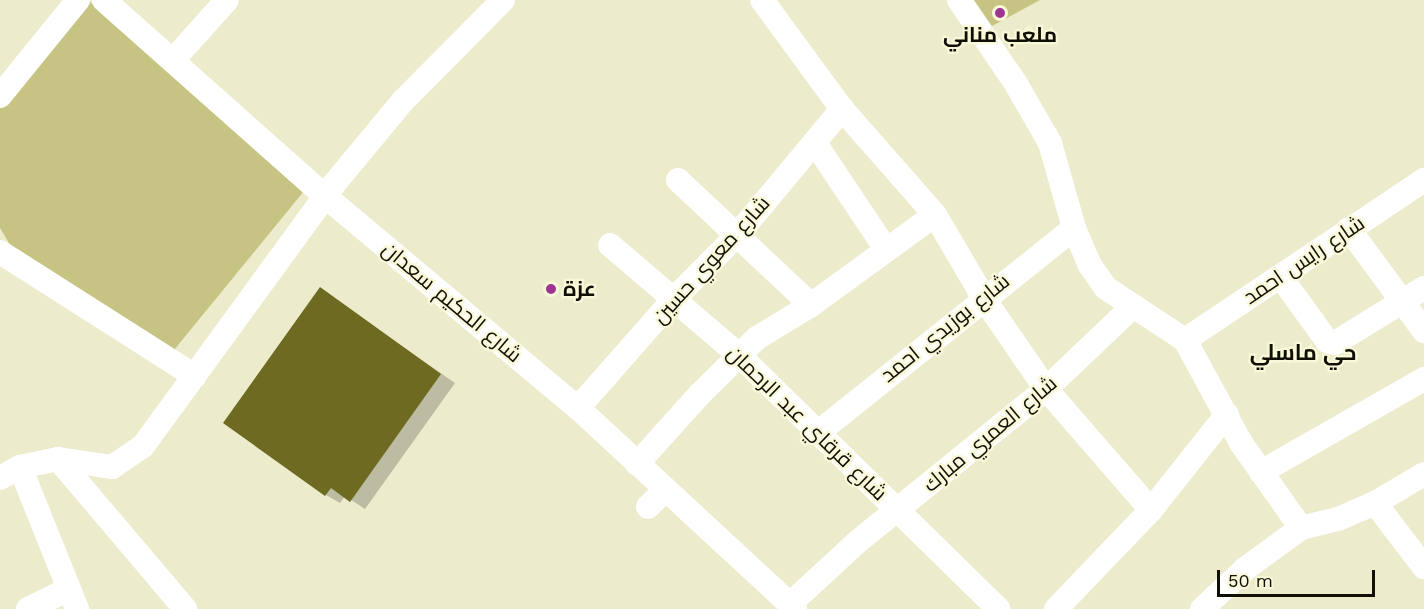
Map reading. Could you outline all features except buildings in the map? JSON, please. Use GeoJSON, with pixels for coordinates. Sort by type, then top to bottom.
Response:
{"type":"FeatureCollection","features":[{"type":"Feature","properties":{"kind":"street"},"geometry":{"type":"LineString","coordinates":[[0,96],[36,41],[78,0]]}},
{"type":"Feature","properties":{"kind":"street","name":"شارع الحكيم سعدان"},"geometry":{"type":"LineString","coordinates":[[104,0],[174,59],[325,196],[578,408],[793,607]]}},
{"type":"Feature","properties":{"kind":"street"},"geometry":{"type":"LineString","coordinates":[[174,59],[227,0]]}},
{"type":"Feature","properties":{"kind":"street"},"geometry":{"type":"LineString","coordinates":[[28,609],[72,599],[10,473],[58,459],[112,467],[121,464],[143,446],[325,196],[403,101],[503,0]]}},
{"type":"Feature","properties":{"kind":"street"},"geometry":{"type":"LineString","coordinates":[[762,0],[842,109],[935,215],[985,300],[1046,389],[1151,510]]}},
{"type":"Feature","properties":{"kind":"street"},"geometry":{"type":"LineString","coordinates":[[959,0],[1016,84],[1050,143],[1074,228],[1089,264],[1107,288],[1132,307],[1185,340],[1241,443],[1301,528]]}},
{"type":"Feature","properties":{"kind":"street","name":"شارع معوي حسين"},"geometry":{"type":"LineString","coordinates":[[578,408],[672,301],[738,234],[842,109]]}},
{"type":"Feature","properties":{"kind":"street"},"geometry":{"type":"LineString","coordinates":[[815,143],[886,249]]}},
{"type":"Feature","properties":{"kind":"street"},"geometry":{"type":"LineString","coordinates":[[678,180],[811,305]]}},
{"type":"Feature","properties":{"kind":"street","name":"شارع رايس احمد"},"geometry":{"type":"LineString","coordinates":[[1185,340],[1349,230],[1420,191]]}},
{"type":"Feature","properties":{"kind":"street"},"geometry":{"type":"LineString","coordinates":[[637,464],[757,338],[811,305],[935,215]]}},
{"type":"Feature","properties":{"kind":"street","name":"شارع بوزيدي احمد"},"geometry":{"type":"LineString","coordinates":[[820,431],[985,300],[1021,266],[1074,228]]}},
{"type":"Feature","properties":{"kind":"street"},"geometry":{"type":"LineString","coordinates":[[1349,230],[1424,331]]}},
{"type":"Feature","properties":{"kind":"street","name":"شارع قرقاي عبد الرحمان"},"geometry":{"type":"LineString","coordinates":[[610,245],[672,301],[739,355],[820,431],[998,609]]}},
{"type":"Feature","properties":{"kind":"street"},"geometry":{"type":"LineString","coordinates":[[0,252],[195,376]]}},
{"type":"Feature","properties":{"kind":"street"},"geometry":{"type":"LineString","coordinates":[[1280,276],[1330,343],[1424,288]]}},
{"type":"Feature","properties":{"kind":"street","name":"شارع العمري مبارك"},"geometry":{"type":"LineString","coordinates":[[793,607],[897,510],[1046,389],[1132,307]]}},
{"type":"Feature","properties":{"kind":"street"},"geometry":{"type":"LineString","coordinates":[[1261,472],[1424,379]]}},
{"type":"Feature","properties":{"kind":"street"},"geometry":{"type":"LineString","coordinates":[[1056,609],[1151,510],[1227,414]]}},
{"type":"Feature","properties":{"kind":"street"},"geometry":{"type":"LineString","coordinates":[[58,459],[185,609]]}},
{"type":"Feature","properties":{"kind":"street"},"geometry":{"type":"LineString","coordinates":[[1202,609],[1245,569],[1301,528],[1338,519],[1375,503],[1424,474]]}},
{"type":"Feature","properties":{"kind":"street"},"geometry":{"type":"LineString","coordinates":[[648,507],[665,490]]}},
{"type":"Feature","properties":{"kind":"street"},"geometry":{"type":"LineString","coordinates":[[1375,503],[1424,567]]}},
{"type":"Feature","properties":{"kind":"shaded area","name":"ملعب مناني"},"geometry":{"type":"Polygon","coordinates":[[[974,0],[1040,0],[992,26],[974,0]]]}},
{"type":"Feature","properties":{"kind":"shaded area"},"geometry":{"type":"Polygon","coordinates":[[[89,1],[304,191],[174,350],[12,248],[0,228],[0,108],[89,1]]]}},
{"type":"Feature","properties":{"kind":"place","name":"ملعب مناني"},"geometry":{"type":"Point","coordinates":[1000,13]}},
{"type":"Feature","properties":{"kind":"place","name":"عزة"},"geometry":{"type":"Point","coordinates":[551,289]}},
{"type":"Feature","properties":{"kind":"district","name":"حي ماسلي"},"geometry":{"type":"Point","coordinates":[1303,353]}}]}
